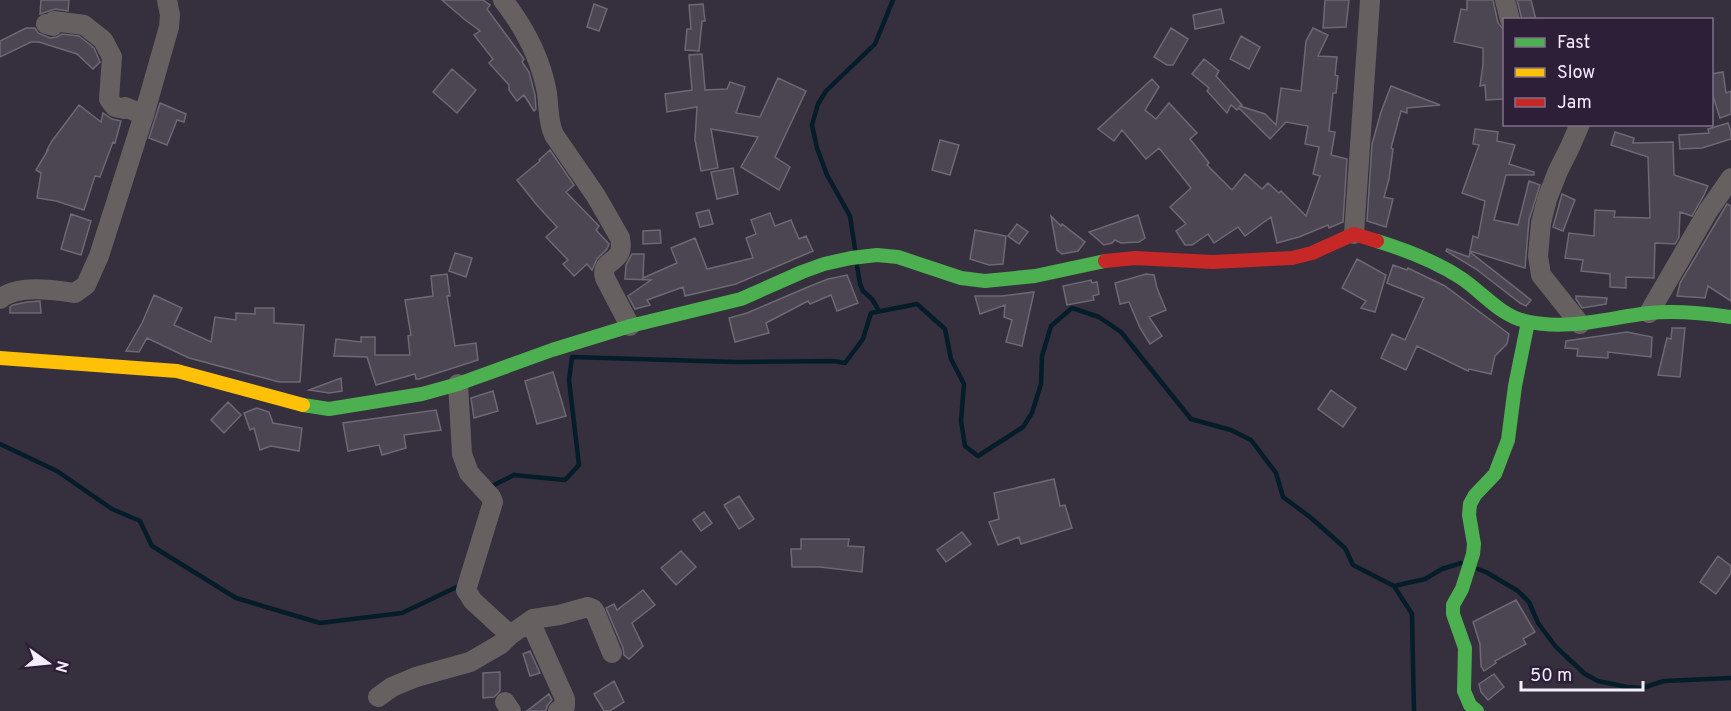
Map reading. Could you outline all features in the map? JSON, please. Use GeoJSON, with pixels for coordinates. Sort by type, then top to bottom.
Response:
{"type":"FeatureCollection","features":[{"type":"Feature","properties":{"kind":"street"},"geometry":{"type":"LineString","coordinates":[[0,299],[12,292],[42,289],[75,293],[86,285],[99,256],[170,24],[167,0]]}},
{"type":"Feature","properties":{"kind":"street"},"geometry":{"type":"LineString","coordinates":[[503,0],[526,34],[539,66],[546,93],[550,126],[554,135],[596,196],[620,238],[620,253],[617,258],[606,265],[603,272],[630,326]]}},
{"type":"Feature","properties":{"kind":"street"},"geometry":{"type":"LineString","coordinates":[[1354,234],[1370,0]]}},
{"type":"Feature","properties":{"kind":"street"},"geometry":{"type":"LineString","coordinates":[[1505,0],[1510,18]]}},
{"type":"Feature","properties":{"kind":"street"},"geometry":{"type":"LineString","coordinates":[[46,24],[53,26],[54,21],[84,25],[103,40],[112,57],[110,99],[115,107],[124,109],[125,107],[144,115]]}},
{"type":"Feature","properties":{"kind":"street"},"geometry":{"type":"LineString","coordinates":[[1579,126],[1547,199],[1541,223],[1538,256],[1542,275],[1580,324]]}},
{"type":"Feature","properties":{"kind":"street"},"geometry":{"type":"LineString","coordinates":[[1649,314],[1708,211],[1731,178]]}},
{"type":"Feature","properties":{"kind":"street"},"geometry":{"type":"LineString","coordinates":[[0,358],[177,371],[329,410],[422,394],[458,384],[552,350],[630,326],[741,299],[802,272],[851,258],[877,255],[898,257],[961,278],[1001,280],[1035,276],[1114,259],[1213,262],[1292,258],[1312,253],[1354,234],[1408,251],[1447,269],[1509,315],[1528,322],[1552,326],[1692,311],[1731,317]]}},
{"type":"Feature","properties":{"kind":"street"},"geometry":{"type":"LineString","coordinates":[[1477,711],[1468,704],[1463,687],[1465,647],[1452,607],[1462,589],[1472,560],[1474,546],[1470,502],[1494,478],[1508,441],[1511,409],[1528,322]]}},
{"type":"Feature","properties":{"kind":"street"},"geometry":{"type":"LineString","coordinates":[[458,384],[462,454],[469,473],[493,502],[466,590],[473,601],[510,635]]}},
{"type":"Feature","properties":{"kind":"street"},"geometry":{"type":"LineString","coordinates":[[378,697],[392,687],[416,677],[470,662],[501,644],[530,621],[590,607],[596,614],[612,653]]}},
{"type":"Feature","properties":{"kind":"street"},"geometry":{"type":"LineString","coordinates":[[530,621],[565,699],[565,706],[558,711]]}},
{"type":"Feature","properties":{"kind":"building"},"geometry":{"type":"Polygon","coordinates":[[[41,0],[69,0],[68,11],[55,9],[40,14],[41,0]]]}},
{"type":"Feature","properties":{"kind":"building"},"geometry":{"type":"Polygon","coordinates":[[[442,0],[483,0],[490,5],[487,9],[524,59],[522,62],[529,72],[535,95],[536,109],[534,111],[524,95],[517,101],[509,90],[509,85],[489,63],[493,59],[474,35],[480,31],[442,0]]]}},
{"type":"Feature","properties":{"kind":"building"},"geometry":{"type":"Polygon","coordinates":[[[1325,0],[1349,0],[1346,27],[1323,28],[1325,0]]]}},
{"type":"Feature","properties":{"kind":"building"},"geometry":{"type":"Polygon","coordinates":[[[1467,0],[1493,0],[1498,23],[1503,29],[1503,99],[1486,100],[1485,85],[1480,86],[1483,48],[1454,42],[1461,9],[1467,10],[1467,0]]]}},
{"type":"Feature","properties":{"kind":"building"},"geometry":{"type":"Polygon","coordinates":[[[1517,0],[1531,0],[1536,18],[1522,18],[1517,0]]]}},
{"type":"Feature","properties":{"kind":"building"},"geometry":{"type":"Polygon","coordinates":[[[594,4],[607,9],[599,31],[587,27],[594,4]]]}},
{"type":"Feature","properties":{"kind":"building"},"geometry":{"type":"Polygon","coordinates":[[[703,4],[705,21],[702,21],[699,51],[685,50],[687,29],[691,29],[689,5],[703,4]]]}},
{"type":"Feature","properties":{"kind":"building"},"geometry":{"type":"Polygon","coordinates":[[[1221,9],[1224,23],[1195,29],[1193,15],[1221,9]]]}},
{"type":"Feature","properties":{"kind":"building"},"geometry":{"type":"Polygon","coordinates":[[[26,28],[35,28],[38,33],[50,38],[62,34],[79,36],[94,48],[100,62],[93,69],[77,54],[39,42],[31,42],[0,57],[0,41],[26,28]]]}},
{"type":"Feature","properties":{"kind":"building"},"geometry":{"type":"Polygon","coordinates":[[[1171,28],[1188,39],[1173,65],[1167,65],[1154,57],[1171,28]]]}},
{"type":"Feature","properties":{"kind":"building"},"geometry":{"type":"Polygon","coordinates":[[[1313,28],[1328,35],[1318,56],[1337,57],[1335,75],[1338,76],[1336,93],[1333,93],[1329,131],[1335,132],[1331,155],[1347,159],[1343,222],[1277,243],[1271,217],[1245,236],[1238,227],[1214,243],[1208,234],[1192,245],[1185,245],[1176,231],[1186,224],[1170,207],[1191,188],[1159,148],[1146,159],[1122,130],[1114,141],[1098,129],[1152,79],[1159,87],[1145,110],[1156,119],[1169,103],[1197,133],[1190,139],[1209,163],[1207,165],[1232,190],[1245,174],[1262,189],[1268,183],[1279,193],[1281,191],[1306,216],[1320,176],[1313,174],[1319,147],[1305,144],[1308,126],[1286,122],[1270,139],[1239,108],[1237,110],[1231,105],[1227,113],[1207,91],[1209,88],[1192,74],[1204,59],[1219,71],[1216,76],[1242,105],[1240,106],[1265,114],[1276,125],[1281,88],[1301,91],[1306,41],[1313,28]]]}},
{"type":"Feature","properties":{"kind":"building"},"geometry":{"type":"Polygon","coordinates":[[[1241,36],[1260,47],[1249,69],[1230,59],[1241,36]]]}},
{"type":"Feature","properties":{"kind":"building"},"geometry":{"type":"Polygon","coordinates":[[[702,54],[705,90],[727,89],[730,82],[745,87],[736,113],[760,117],[778,78],[806,91],[775,157],[790,167],[779,190],[741,167],[758,137],[711,129],[718,168],[701,171],[695,140],[697,107],[667,112],[665,94],[692,90],[689,55],[702,54]]]}},
{"type":"Feature","properties":{"kind":"building"},"geometry":{"type":"Polygon","coordinates":[[[452,69],[476,90],[457,113],[433,92],[452,69]]]}},
{"type":"Feature","properties":{"kind":"building"},"geometry":{"type":"Polygon","coordinates":[[[1723,72],[1726,93],[1731,91],[1731,114],[1720,118],[1713,96],[1713,74],[1723,72]]]}},
{"type":"Feature","properties":{"kind":"building"},"geometry":{"type":"Polygon","coordinates":[[[1391,86],[1440,105],[1407,108],[1407,113],[1401,111],[1391,148],[1393,149],[1389,179],[1384,197],[1393,199],[1386,227],[1367,221],[1372,144],[1391,86]]]}},
{"type":"Feature","properties":{"kind":"building"},"geometry":{"type":"Polygon","coordinates":[[[160,103],[186,114],[184,122],[177,120],[167,145],[149,138],[160,103]]]}},
{"type":"Feature","properties":{"kind":"building"},"geometry":{"type":"Polygon","coordinates":[[[79,105],[101,122],[103,113],[112,119],[121,121],[115,143],[113,142],[100,177],[95,176],[84,210],[37,198],[41,173],[36,170],[52,141],[79,105]]]}},
{"type":"Feature","properties":{"kind":"building"},"geometry":{"type":"Polygon","coordinates":[[[1728,123],[1731,139],[1702,148],[1680,149],[1679,135],[1709,133],[1708,129],[1728,123]]]}},
{"type":"Feature","properties":{"kind":"building"},"geometry":{"type":"Polygon","coordinates":[[[1475,129],[1498,132],[1497,141],[1515,145],[1509,164],[1534,172],[1534,175],[1506,175],[1494,220],[1518,225],[1529,181],[1540,185],[1529,220],[1525,268],[1470,251],[1473,236],[1478,238],[1485,201],[1462,193],[1479,145],[1473,144],[1475,129]]]}},
{"type":"Feature","properties":{"kind":"building"},"geometry":{"type":"Polygon","coordinates":[[[1615,132],[1634,138],[1633,143],[1673,142],[1674,175],[1708,186],[1692,216],[1680,212],[1679,237],[1675,244],[1655,243],[1654,278],[1626,277],[1626,288],[1610,287],[1610,274],[1581,271],[1583,260],[1565,258],[1569,233],[1594,236],[1595,210],[1615,211],[1614,217],[1650,218],[1648,157],[1611,145],[1615,132]]]}},
{"type":"Feature","properties":{"kind":"building"},"geometry":{"type":"Polygon","coordinates":[[[940,140],[959,145],[950,175],[932,170],[940,140]]]}},
{"type":"Feature","properties":{"kind":"building"},"geometry":{"type":"Polygon","coordinates":[[[550,150],[574,185],[566,192],[599,226],[596,230],[609,244],[597,259],[592,270],[587,264],[574,276],[563,264],[568,260],[546,237],[557,227],[517,180],[550,150]]]}},
{"type":"Feature","properties":{"kind":"building"},"geometry":{"type":"Polygon","coordinates":[[[733,168],[738,194],[717,199],[711,172],[733,168]]]}},
{"type":"Feature","properties":{"kind":"building"},"geometry":{"type":"Polygon","coordinates":[[[1562,194],[1575,200],[1563,231],[1553,227],[1562,194]]]}},
{"type":"Feature","properties":{"kind":"building"},"geometry":{"type":"Polygon","coordinates":[[[1727,204],[1731,206],[1731,301],[1708,286],[1705,298],[1677,296],[1680,283],[1727,204]]]}},
{"type":"Feature","properties":{"kind":"building"},"geometry":{"type":"Polygon","coordinates":[[[709,210],[713,224],[700,227],[696,213],[709,210]]]}},
{"type":"Feature","properties":{"kind":"building"},"geometry":{"type":"Polygon","coordinates":[[[770,213],[775,226],[791,220],[799,239],[806,236],[813,251],[736,284],[685,296],[683,287],[647,300],[650,305],[635,309],[628,296],[651,280],[625,279],[626,265],[632,254],[644,254],[643,278],[677,263],[671,248],[695,238],[707,269],[753,258],[746,238],[756,234],[751,220],[770,213]]]}},
{"type":"Feature","properties":{"kind":"building"},"geometry":{"type":"Polygon","coordinates":[[[71,214],[91,221],[81,255],[61,249],[71,214]]]}},
{"type":"Feature","properties":{"kind":"building"},"geometry":{"type":"Polygon","coordinates":[[[1138,215],[1145,238],[1139,242],[1121,243],[1115,240],[1104,245],[1089,232],[1138,215]]]}},
{"type":"Feature","properties":{"kind":"building"},"geometry":{"type":"Polygon","coordinates":[[[1051,216],[1061,226],[1062,224],[1085,242],[1078,251],[1062,254],[1057,250],[1051,216]]]}},
{"type":"Feature","properties":{"kind":"building"},"geometry":{"type":"Polygon","coordinates":[[[1017,224],[1028,232],[1019,244],[1008,236],[1017,224]]]}},
{"type":"Feature","properties":{"kind":"building"},"geometry":{"type":"Polygon","coordinates":[[[660,230],[661,243],[643,244],[643,231],[660,230]]]}},
{"type":"Feature","properties":{"kind":"building"},"geometry":{"type":"Polygon","coordinates":[[[975,230],[1006,236],[1003,264],[989,265],[970,259],[975,230]]]}},
{"type":"Feature","properties":{"kind":"building"},"geometry":{"type":"Polygon","coordinates":[[[1447,249],[1469,257],[1470,252],[1531,300],[1526,306],[1520,303],[1476,269],[1446,251],[1447,249]]]}},
{"type":"Feature","properties":{"kind":"building"},"geometry":{"type":"Polygon","coordinates":[[[455,253],[472,258],[466,277],[449,271],[455,253]]]}},
{"type":"Feature","properties":{"kind":"building"},"geometry":{"type":"Polygon","coordinates":[[[1357,259],[1386,275],[1375,312],[1361,308],[1366,301],[1342,288],[1357,259]]]}},
{"type":"Feature","properties":{"kind":"building"},"geometry":{"type":"Polygon","coordinates":[[[1393,265],[1407,270],[1408,268],[1445,286],[1509,334],[1507,344],[1495,356],[1491,374],[1469,369],[1468,371],[1417,346],[1406,370],[1381,358],[1392,334],[1405,340],[1424,298],[1387,283],[1393,265]]]}},
{"type":"Feature","properties":{"kind":"building"},"geometry":{"type":"Polygon","coordinates":[[[447,274],[450,296],[447,296],[455,346],[476,343],[478,360],[419,379],[416,379],[415,374],[376,385],[367,357],[334,356],[336,339],[361,342],[361,337],[375,337],[375,355],[410,355],[408,336],[411,335],[405,300],[433,296],[431,276],[447,274]]]}},
{"type":"Feature","properties":{"kind":"building"},"geometry":{"type":"Polygon","coordinates":[[[1146,274],[1154,275],[1166,310],[1149,317],[1162,336],[1150,344],[1129,302],[1120,304],[1115,283],[1146,274]]]}},
{"type":"Feature","properties":{"kind":"building"},"geometry":{"type":"Polygon","coordinates":[[[847,275],[858,303],[837,311],[831,295],[810,304],[808,301],[766,323],[769,333],[735,342],[729,318],[747,313],[828,279],[847,275]]]}},
{"type":"Feature","properties":{"kind":"building"},"geometry":{"type":"Polygon","coordinates":[[[1091,280],[1092,283],[1097,282],[1099,294],[1093,296],[1094,300],[1067,305],[1063,286],[1091,280]]]}},
{"type":"Feature","properties":{"kind":"building"},"geometry":{"type":"Polygon","coordinates":[[[1034,292],[1022,346],[1006,342],[1012,320],[1004,317],[1005,305],[980,314],[975,296],[1002,296],[1034,292]]]}},
{"type":"Feature","properties":{"kind":"building"},"geometry":{"type":"Polygon","coordinates":[[[154,295],[182,308],[174,325],[211,342],[215,317],[236,320],[236,313],[255,314],[255,308],[274,308],[274,323],[304,325],[300,382],[279,382],[189,358],[147,338],[139,352],[126,351],[154,295]]]}},
{"type":"Feature","properties":{"kind":"building"},"geometry":{"type":"Polygon","coordinates":[[[1576,296],[1607,298],[1606,304],[1582,308],[1576,296]]]}},
{"type":"Feature","properties":{"kind":"building"},"geometry":{"type":"Polygon","coordinates":[[[40,301],[41,313],[10,313],[10,307],[13,305],[40,301]]]}},
{"type":"Feature","properties":{"kind":"building"},"geometry":{"type":"Polygon","coordinates":[[[1672,328],[1685,328],[1680,377],[1658,375],[1667,338],[1671,339],[1672,328]]]}},
{"type":"Feature","properties":{"kind":"building"},"geometry":{"type":"Polygon","coordinates":[[[1627,332],[1652,337],[1651,357],[1608,352],[1608,358],[1577,356],[1578,349],[1565,348],[1566,341],[1627,332]]]}},
{"type":"Feature","properties":{"kind":"building"},"geometry":{"type":"Polygon","coordinates":[[[553,372],[566,416],[537,424],[525,381],[553,372]]]}},
{"type":"Feature","properties":{"kind":"building"},"geometry":{"type":"Polygon","coordinates":[[[341,378],[342,391],[329,393],[309,390],[341,378]]]}},
{"type":"Feature","properties":{"kind":"building"},"geometry":{"type":"Polygon","coordinates":[[[1331,390],[1356,408],[1343,427],[1318,409],[1331,390]]]}},
{"type":"Feature","properties":{"kind":"building"},"geometry":{"type":"Polygon","coordinates":[[[493,391],[498,411],[474,418],[471,398],[493,391]]]}},
{"type":"Feature","properties":{"kind":"building"},"geometry":{"type":"Polygon","coordinates":[[[228,402],[241,415],[224,433],[211,420],[228,402]]]}},
{"type":"Feature","properties":{"kind":"building"},"geometry":{"type":"Polygon","coordinates":[[[257,408],[269,412],[273,423],[302,428],[299,451],[271,446],[260,450],[254,428],[250,430],[244,413],[257,408]]]}},
{"type":"Feature","properties":{"kind":"building"},"geometry":{"type":"Polygon","coordinates":[[[436,410],[441,430],[404,435],[406,448],[382,455],[379,445],[348,451],[343,423],[436,410]]]}},
{"type":"Feature","properties":{"kind":"building"},"geometry":{"type":"Polygon","coordinates":[[[1054,479],[1060,506],[1065,505],[1072,528],[1021,544],[1019,537],[998,545],[989,522],[999,519],[994,493],[1054,479]]]}},
{"type":"Feature","properties":{"kind":"building"},"geometry":{"type":"Polygon","coordinates":[[[739,496],[754,519],[739,529],[724,505],[739,496]]]}},
{"type":"Feature","properties":{"kind":"building"},"geometry":{"type":"Polygon","coordinates":[[[704,512],[712,523],[701,531],[693,520],[704,512]]]}},
{"type":"Feature","properties":{"kind":"building"},"geometry":{"type":"Polygon","coordinates":[[[962,532],[971,544],[946,562],[937,550],[962,532]]]}},
{"type":"Feature","properties":{"kind":"building"},"geometry":{"type":"Polygon","coordinates":[[[801,539],[849,539],[848,546],[864,547],[862,572],[820,567],[792,567],[791,549],[801,549],[801,539]]]}},
{"type":"Feature","properties":{"kind":"building"},"geometry":{"type":"Polygon","coordinates":[[[681,551],[696,567],[676,585],[661,568],[681,551]]]}},
{"type":"Feature","properties":{"kind":"building"},"geometry":{"type":"Polygon","coordinates":[[[1718,556],[1731,566],[1731,573],[1716,594],[1700,582],[1718,556]]]}},
{"type":"Feature","properties":{"kind":"building"},"geometry":{"type":"Polygon","coordinates":[[[643,590],[655,605],[632,623],[643,646],[629,659],[624,655],[606,608],[614,604],[617,610],[643,590]]]}},
{"type":"Feature","properties":{"kind":"building"},"geometry":{"type":"Polygon","coordinates":[[[1516,600],[1535,632],[1523,639],[1526,644],[1495,661],[1496,663],[1484,671],[1481,666],[1480,644],[1473,622],[1516,600]]]}},
{"type":"Feature","properties":{"kind":"building"},"geometry":{"type":"Polygon","coordinates":[[[530,651],[540,673],[530,676],[523,654],[530,651]]]}},
{"type":"Feature","properties":{"kind":"building"},"geometry":{"type":"Polygon","coordinates":[[[500,672],[500,691],[494,697],[483,698],[483,673],[500,672]]]}},
{"type":"Feature","properties":{"kind":"building"},"geometry":{"type":"Polygon","coordinates":[[[1494,674],[1504,687],[1488,700],[1481,692],[1479,684],[1494,674]]]}},
{"type":"Feature","properties":{"kind":"building"},"geometry":{"type":"Polygon","coordinates":[[[614,681],[624,702],[610,711],[604,711],[594,694],[614,681]]]}},
{"type":"Feature","properties":{"kind":"building"},"geometry":{"type":"Polygon","coordinates":[[[549,694],[552,700],[546,711],[527,711],[549,694]]]}},
{"type":"Feature","properties":{"kind":"waterway"},"geometry":{"type":"LineString","coordinates":[[855,249],[850,216],[827,175],[817,148],[812,125],[818,104],[826,91],[875,44],[893,0]]}},
{"type":"Feature","properties":{"kind":"waterway"},"geometry":{"type":"LineString","coordinates":[[857,266],[863,291],[872,299],[879,311]]}},
{"type":"Feature","properties":{"kind":"waterway"},"geometry":{"type":"LineString","coordinates":[[490,487],[514,475],[565,480],[579,465],[569,380],[572,357],[845,363],[863,339],[871,313],[917,304],[945,329],[951,359],[964,384],[961,421],[965,446],[978,456],[1023,427],[1032,413],[1041,384],[1042,356],[1051,326],[1072,308],[1099,317],[1121,332],[1191,419],[1231,430],[1251,440],[1276,473],[1283,497],[1345,548],[1353,565],[1394,586],[1412,614],[1414,711]]}},
{"type":"Feature","properties":{"kind":"waterway"},"geometry":{"type":"LineString","coordinates":[[0,444],[57,471],[112,509],[140,521],[152,546],[236,598],[320,623],[402,613],[461,585]]}},
{"type":"Feature","properties":{"kind":"waterway"},"geometry":{"type":"LineString","coordinates":[[1394,586],[1425,579],[1442,569],[1461,563]]}},
{"type":"Feature","properties":{"kind":"waterway"},"geometry":{"type":"LineString","coordinates":[[1478,569],[1518,591],[1529,602],[1538,623],[1556,647],[1585,674],[1598,681],[1642,688],[1664,681],[1731,678]]}},
{"type":"Feature","properties":{"kind":"traffic: fast"},"geometry":{"type":"LineString","coordinates":[[1377,241],[1441,266],[1461,278],[1500,309],[1525,321],[1556,325],[1669,312],[1731,317]]}},
{"type":"Feature","properties":{"kind":"traffic: fast"},"geometry":{"type":"LineString","coordinates":[[303,405],[329,409],[422,394],[630,326],[741,299],[802,272],[851,258],[877,255],[898,257],[961,278],[985,281],[1035,276],[1105,261]]}},
{"type":"Feature","properties":{"kind":"traffic: fast"},"geometry":{"type":"LineString","coordinates":[[1477,711],[1470,705],[1464,691],[1465,648],[1453,614],[1453,605],[1462,589],[1473,554],[1470,504],[1475,495],[1495,474],[1508,440],[1515,386],[1528,322]]}},
{"type":"Feature","properties":{"kind":"traffic: slow"},"geometry":{"type":"LineString","coordinates":[[0,358],[177,371],[303,405]]}},
{"type":"Feature","properties":{"kind":"traffic: jam"},"geometry":{"type":"LineString","coordinates":[[1105,261],[1135,258],[1213,262],[1292,258],[1312,253],[1354,234],[1377,241]]}}]}
